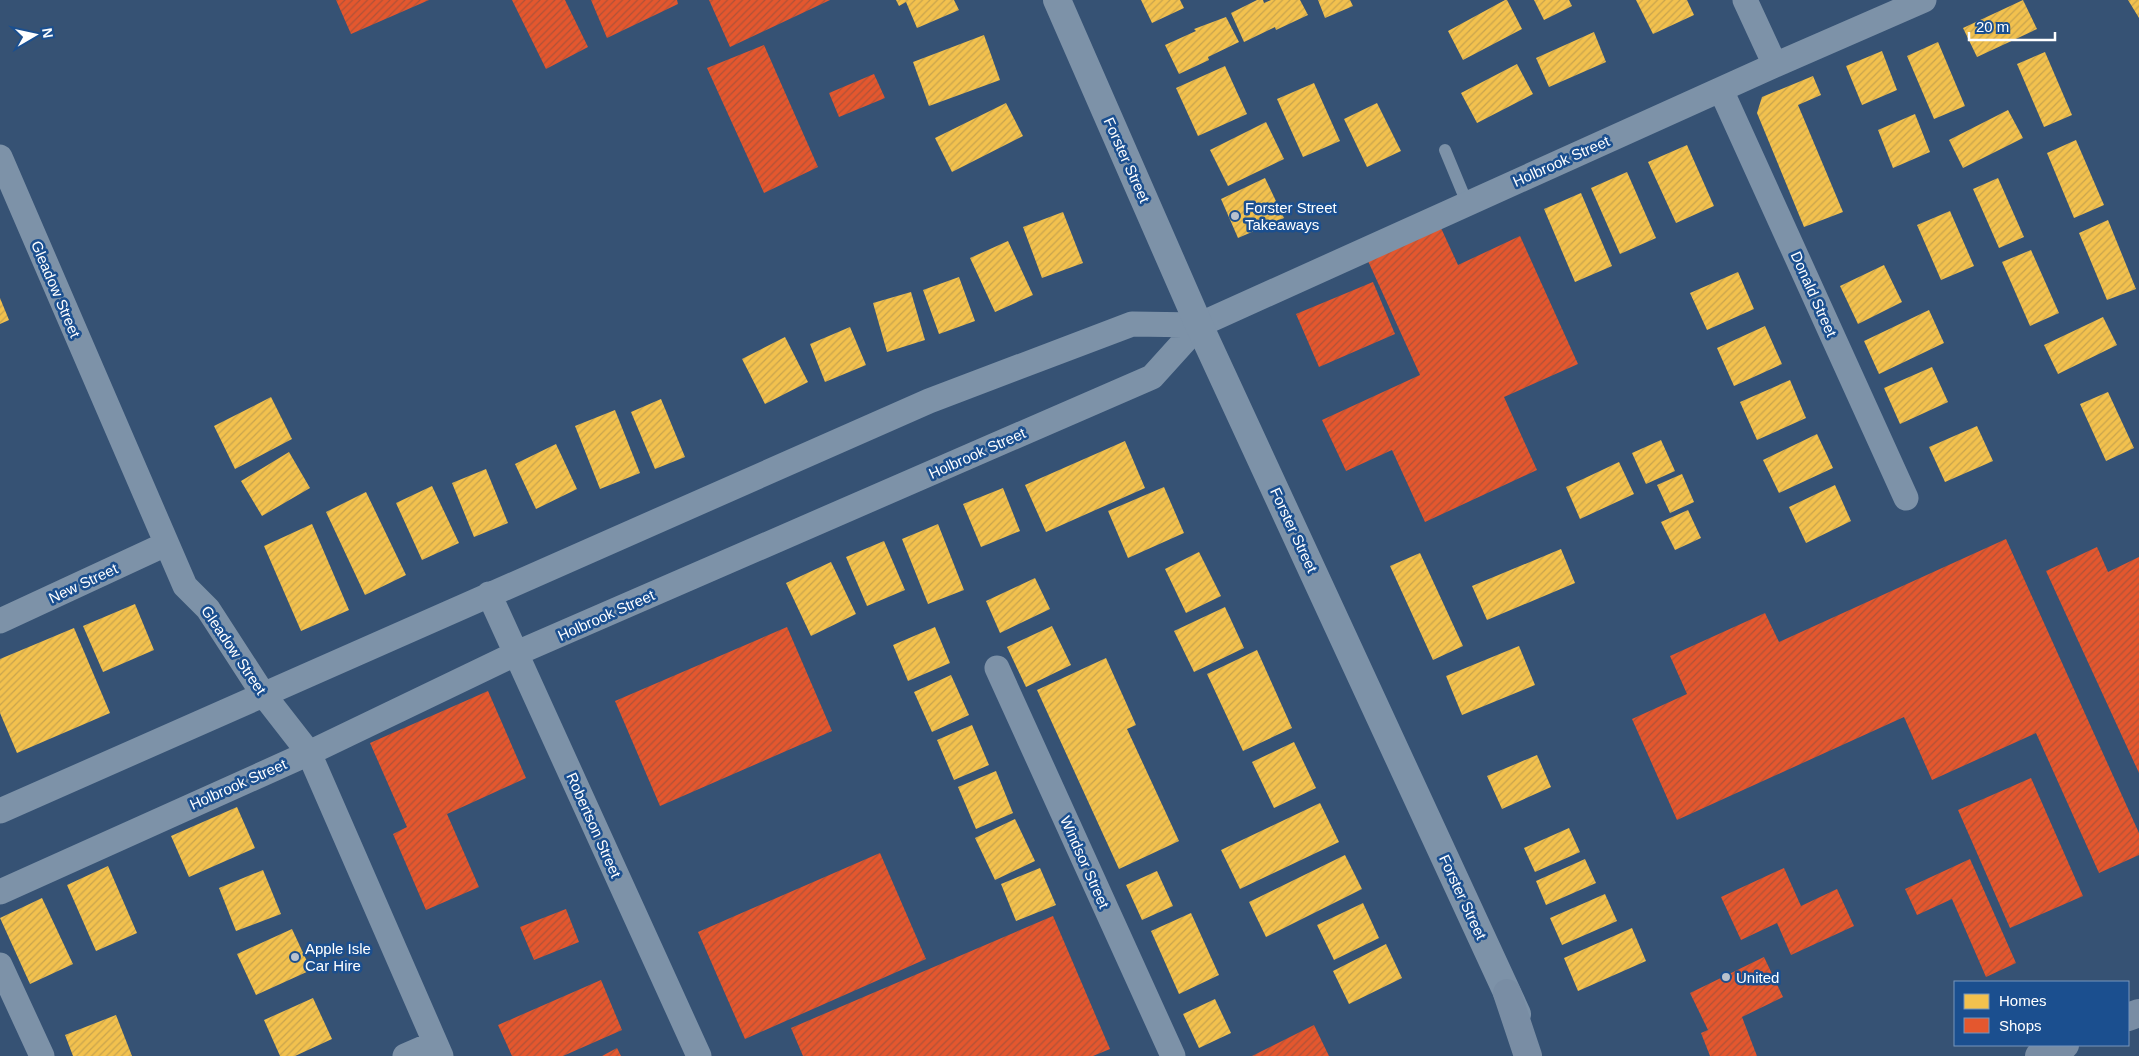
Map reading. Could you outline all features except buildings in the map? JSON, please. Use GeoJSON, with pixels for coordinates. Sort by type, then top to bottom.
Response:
{"type":"FeatureCollection","features":[{"type":"Feature","properties":{"kind":"main road"},"geometry":{"type":"LineString","coordinates":[[1507,993],[1528,1056]]}},
{"type":"Feature","properties":{"kind":"main road"},"geometry":{"type":"LineString","coordinates":[[2039,1056],[2063,1046]]}},
{"type":"Feature","properties":{"kind":"street","name":"Forster Street"},"geometry":{"type":"LineString","coordinates":[[1057,0],[1199,325],[1537,1056]]}},
{"type":"Feature","properties":{"kind":"street"},"geometry":{"type":"LineString","coordinates":[[1745,0],[1775,65]]}},
{"type":"Feature","properties":{"kind":"street","name":"Holbrook Street"},"geometry":{"type":"LineString","coordinates":[[0,892],[309,753],[517,653],[1152,376],[1199,325],[1467,203],[1924,0]]}},
{"type":"Feature","properties":{"kind":"street","name":"Donald Street"},"geometry":{"type":"LineString","coordinates":[[1721,90],[1906,498]]}},
{"type":"Feature","properties":{"kind":"street","name":"Gleadow Street"},"geometry":{"type":"LineString","coordinates":[[0,157],[185,586],[208,610],[263,694],[309,753],[438,1050]]}},
{"type":"Feature","properties":{"kind":"street","name":"Holbrook Street"},"geometry":{"type":"LineString","coordinates":[[0,811],[929,401],[1132,324],[1199,325]]}},
{"type":"Feature","properties":{"kind":"street","name":"New Street"},"geometry":{"type":"LineString","coordinates":[[0,621],[166,544]]}},
{"type":"Feature","properties":{"kind":"street","name":"Robertson Street"},"geometry":{"type":"LineString","coordinates":[[490,594],[699,1056]]}},
{"type":"Feature","properties":{"kind":"street","name":"Windsor Street"},"geometry":{"type":"LineString","coordinates":[[997,668],[1172,1056]]}},
{"type":"Feature","properties":{"kind":"street"},"geometry":{"type":"LineString","coordinates":[[0,965],[42,1056]]}},
{"type":"Feature","properties":{"kind":"street"},"geometry":{"type":"LineString","coordinates":[[405,1056],[438,1050]]}},
{"type":"Feature","properties":{"kind":"lane"},"geometry":{"type":"LineString","coordinates":[[1445,150],[1467,203]]}},
{"type":"Feature","properties":{"kind":"place","name":"Forster Street Takeaways"},"geometry":{"type":"Point","coordinates":[1235,216]}},
{"type":"Feature","properties":{"kind":"place","name":"Apple Isle Car Hire"},"geometry":{"type":"Point","coordinates":[295,957]}},
{"type":"Feature","properties":{"kind":"place","name":"United"},"geometry":{"type":"Point","coordinates":[1726,977]}}]}
